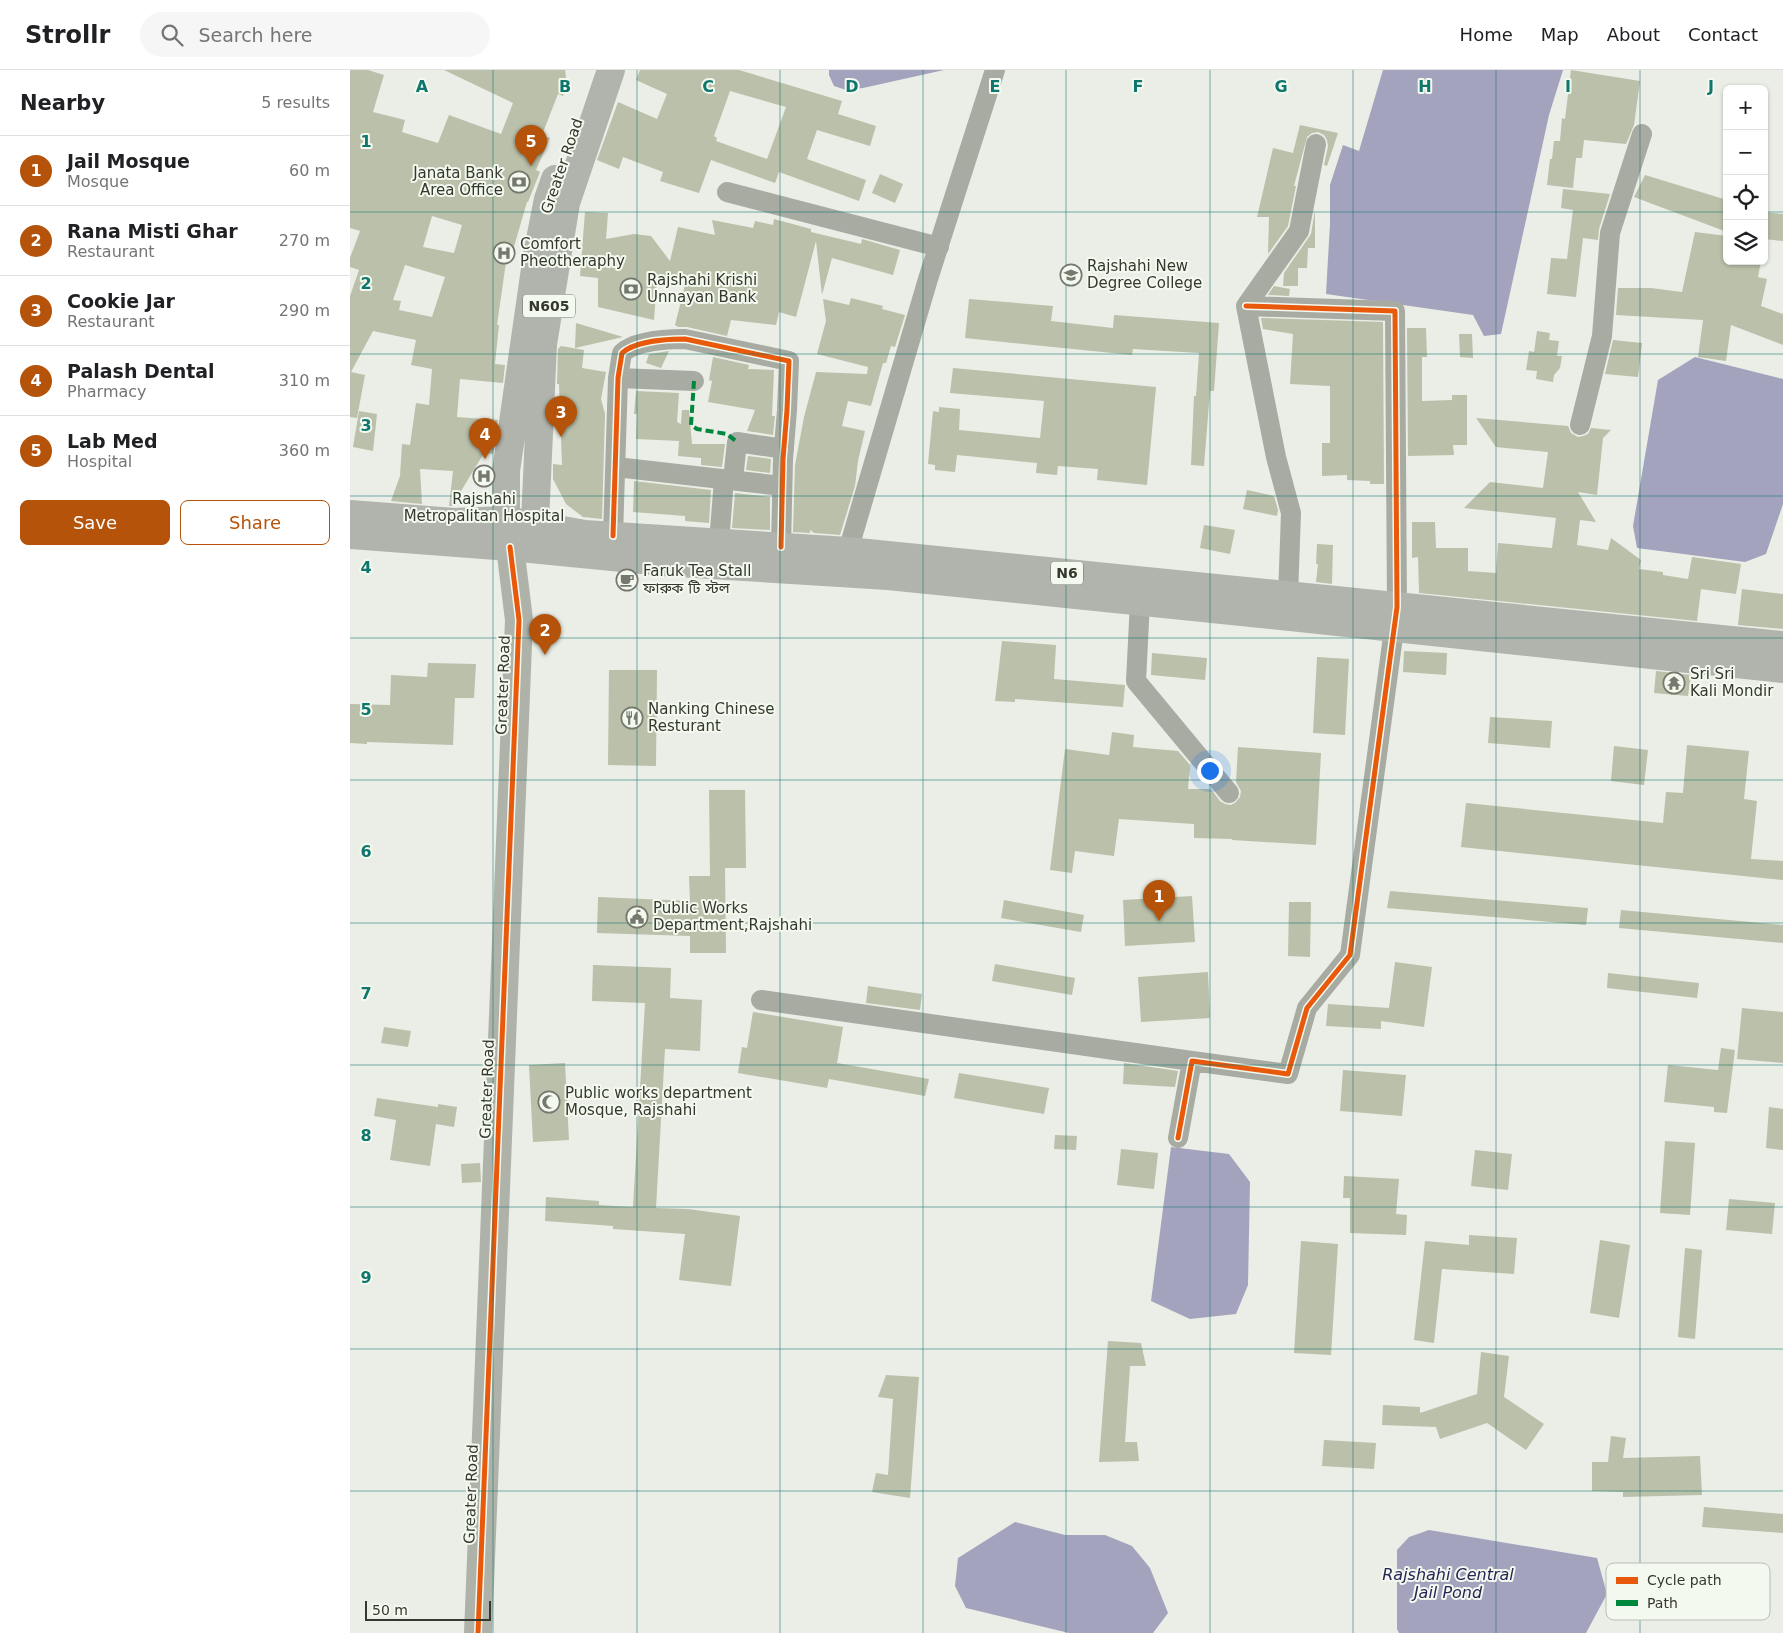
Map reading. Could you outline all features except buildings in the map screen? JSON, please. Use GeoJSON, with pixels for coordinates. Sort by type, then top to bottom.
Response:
{"type":"FeatureCollection","features":[{"type":"Feature","properties":{"kind":"highway","name":"Greater Road"},"geometry":{"type":"LineString","coordinates":[[526,541],[506,520],[506,471],[537,255],[548,199],[595,70]]}},
{"type":"Feature","properties":{"kind":"highway","name":"Greater Road"},"geometry":{"type":"LineString","coordinates":[[526,541],[537,476],[543,344],[566,203],[611,70]]}},
{"type":"Feature","properties":{"kind":"highway"},"geometry":{"type":"LineString","coordinates":[[454,522],[476,512],[491,495],[506,471]]}},
{"type":"Feature","properties":{"kind":"highway"},"geometry":{"type":"LineString","coordinates":[[537,476],[549,501],[562,516],[586,534]]}},
{"type":"Feature","properties":{"kind":"highway","name":"N6"},"geometry":{"type":"LineString","coordinates":[[357,525],[506,520]]}},
{"type":"Feature","properties":{"kind":"highway","name":"N6"},"geometry":{"type":"LineString","coordinates":[[357,525],[526,541],[663,562],[849,562],[1288,596],[1396,618],[1783,669]]}},
{"type":"Feature","properties":{"kind":"highway","name":"N6"},"geometry":{"type":"LineString","coordinates":[[526,541],[586,534],[781,547],[849,562],[1140,602],[1783,645]]}},
{"type":"Feature","properties":{"kind":"street"},"geometry":{"type":"LineString","coordinates":[[849,562],[925,288],[995,70]]}},
{"type":"Feature","properties":{"kind":"street"},"geometry":{"type":"LineString","coordinates":[[1580,426],[1602,336],[1610,232],[1642,134]]}},
{"type":"Feature","properties":{"kind":"street"},"geometry":{"type":"LineString","coordinates":[[1288,596],[1291,513],[1276,457],[1246,306],[1298,231],[1316,144]]}},
{"type":"Feature","properties":{"kind":"street"},"geometry":{"type":"LineString","coordinates":[[728,192],[939,247]]}},
{"type":"Feature","properties":{"kind":"street"},"geometry":{"type":"LineString","coordinates":[[761,1000],[1288,1074],[1307,1008],[1350,956],[1396,618],[1395,311],[1246,306]]}},
{"type":"Feature","properties":{"kind":"street"},"geometry":{"type":"LineString","coordinates":[[613,536],[618,378],[622,353],[625,350],[646,343],[684,338],[789,361],[782,486],[781,547]]}},
{"type":"Feature","properties":{"kind":"street"},"geometry":{"type":"LineString","coordinates":[[618,378],[694,381]]}},
{"type":"Feature","properties":{"kind":"street"},"geometry":{"type":"LineString","coordinates":[[719,543],[728,480],[737,442],[784,449]]}},
{"type":"Feature","properties":{"kind":"street"},"geometry":{"type":"LineString","coordinates":[[616,467],[782,486]]}},
{"type":"Feature","properties":{"kind":"street","name":"Greater Road"},"geometry":{"type":"LineString","coordinates":[[478,1633],[518,620],[526,541]]}},
{"type":"Feature","properties":{"kind":"street"},"geometry":{"type":"LineString","coordinates":[[1140,602],[1136,681],[1229,793]]}},
{"type":"Feature","properties":{"kind":"street"},"geometry":{"type":"LineString","coordinates":[[1178,1138],[1192,1061]]}},
{"type":"Feature","properties":{"kind":"water"},"geometry":{"type":"Polygon","coordinates":[[[829,70],[944,70],[846,90],[834,86],[829,70]]]}},
{"type":"Feature","properties":{"kind":"water"},"geometry":{"type":"Polygon","coordinates":[[[1383,70],[1563,70],[1549,115],[1501,334],[1484,336],[1473,315],[1326,294],[1330,185],[1343,145],[1359,151],[1383,70]]]}},
{"type":"Feature","properties":{"kind":"water"},"geometry":{"type":"Polygon","coordinates":[[[1695,357],[1783,379],[1783,504],[1766,554],[1745,562],[1637,548],[1633,526],[1658,380],[1695,357]]]}},
{"type":"Feature","properties":{"kind":"water"},"geometry":{"type":"Polygon","coordinates":[[[1171,1147],[1229,1154],[1250,1182],[1248,1285],[1236,1314],[1190,1319],[1151,1301],[1171,1147]]]}},
{"type":"Feature","properties":{"kind":"water"},"geometry":{"type":"Polygon","coordinates":[[[1015,1522],[1065,1535],[1105,1535],[1132,1546],[1150,1568],[1168,1613],[1153,1633],[1069,1633],[966,1608],[955,1586],[958,1558],[1015,1522]]]}},
{"type":"Feature","properties":{"kind":"water","name":"Rajshahi Central Jail Pond"},"geometry":{"type":"Polygon","coordinates":[[[1429,1530],[1597,1558],[1606,1596],[1586,1633],[1399,1633],[1397,1629],[1397,1550],[1409,1537],[1429,1530]]]}},
{"type":"Feature","properties":{"kind":"marked path"},"geometry":{"type":"LineString","coordinates":[[694,381],[691,425],[697,429],[727,434],[737,442]]}},
{"type":"Feature","properties":{"kind":"cycle path"},"geometry":{"type":"LineString","coordinates":[[1178,1138],[1192,1061],[1288,1074],[1307,1008],[1350,955],[1397,607],[1395,311],[1246,306]]}},
{"type":"Feature","properties":{"kind":"cycle path"},"geometry":{"type":"LineString","coordinates":[[613,536],[618,378],[622,353],[643,343],[685,339],[789,361],[783,459],[781,547]]}},
{"type":"Feature","properties":{"kind":"cycle path"},"geometry":{"type":"LineString","coordinates":[[478,1633],[519,620],[510,547]]}},
{"type":"Feature","properties":{"kind":"place","name":"Lab Med"},"geometry":{"type":"Point","coordinates":[531,166]}},
{"type":"Feature","properties":{"kind":"place","name":"Janata Bank Area Office"},"geometry":{"type":"Point","coordinates":[519,182]}},
{"type":"Feature","properties":{"kind":"place","name":"Comfort Pheotheraphy"},"geometry":{"type":"Point","coordinates":[504,253]}},
{"type":"Feature","properties":{"kind":"place","name":"Rajshahi New Degree College"},"geometry":{"type":"Point","coordinates":[1071,275]}},
{"type":"Feature","properties":{"kind":"place","name":"Rajshahi Krishi Unnayan Bank"},"geometry":{"type":"Point","coordinates":[631,289]}},
{"type":"Feature","properties":{"kind":"place","name":"Cookie Jar"},"geometry":{"type":"Point","coordinates":[561,437]}},
{"type":"Feature","properties":{"kind":"place","name":"Palash Dental"},"geometry":{"type":"Point","coordinates":[485,459]}},
{"type":"Feature","properties":{"kind":"place","name":"Rajshahi Metropalitan Hospital"},"geometry":{"type":"Point","coordinates":[484,476]}},
{"type":"Feature","properties":{"kind":"place","name":"Faruk Tea Stall ফারুক টি স্টল"},"geometry":{"type":"Point","coordinates":[627,580]}},
{"type":"Feature","properties":{"kind":"place","name":"Rana Misti Ghar"},"geometry":{"type":"Point","coordinates":[545,655]}},
{"type":"Feature","properties":{"kind":"place","name":"Sri Sri Kali Mondir"},"geometry":{"type":"Point","coordinates":[1674,683]}},
{"type":"Feature","properties":{"kind":"place","name":"Nanking Chinese Resturant"},"geometry":{"type":"Point","coordinates":[632,718]}},
{"type":"Feature","properties":{"kind":"place","name":"Public Works Department,Rajshahi"},"geometry":{"type":"Point","coordinates":[637,917]}},
{"type":"Feature","properties":{"kind":"place","name":"Jail Mosque"},"geometry":{"type":"Point","coordinates":[1159,921]}},
{"type":"Feature","properties":{"kind":"place","name":"Public works department Mosque, Rajshahi"},"geometry":{"type":"Point","coordinates":[549,1102]}}]}
